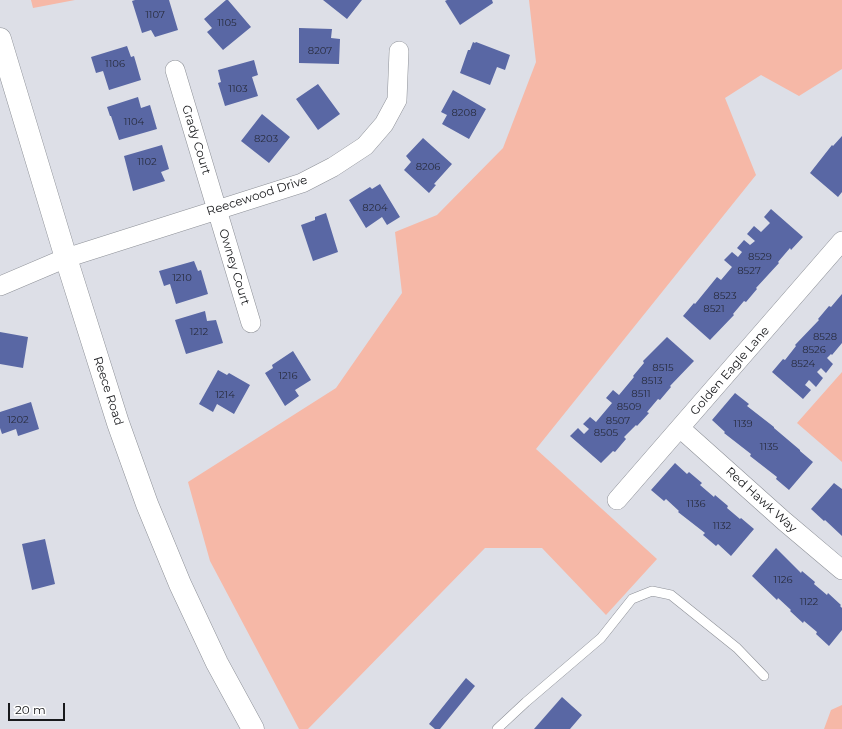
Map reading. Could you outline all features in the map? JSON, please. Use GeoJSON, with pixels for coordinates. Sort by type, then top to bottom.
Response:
{"type":"FeatureCollection","features":[{"type":"Feature","properties":{"kind":"main road","name":"Reece Road"},"geometry":{"type":"LineString","coordinates":[[0,39],[66,258],[118,423],[147,504],[190,606],[217,663],[253,729]]}},
{"type":"Feature","properties":{"kind":"street","name":"Reecewood Drive"},"geometry":{"type":"LineString","coordinates":[[0,286],[66,258],[302,183],[333,167],[365,146],[384,124],[397,100],[399,51]]}},
{"type":"Feature","properties":{"kind":"street","name":"Grady Court"},"geometry":{"type":"LineString","coordinates":[[175,70],[217,210]]}},
{"type":"Feature","properties":{"kind":"street","name":"Owney Court"},"geometry":{"type":"LineString","coordinates":[[217,210],[251,323]]}},
{"type":"Feature","properties":{"kind":"street","name":"Golden Eagle Lane"},"geometry":{"type":"LineString","coordinates":[[617,500],[842,241]]}},
{"type":"Feature","properties":{"kind":"street","name":"Red Hawk Way"},"geometry":{"type":"LineString","coordinates":[[680,428],[784,522],[842,570]]}},
{"type":"Feature","properties":{"kind":"lane"},"geometry":{"type":"LineString","coordinates":[[497,729],[526,702],[601,638],[632,599],[652,591],[672,595],[737,648],[764,676]]}},
{"type":"Feature","properties":{"kind":"shaded area"},"geometry":{"type":"Polygon","coordinates":[[[31,0],[75,0],[33,8],[31,0]]]}},
{"type":"Feature","properties":{"kind":"shaded area"},"geometry":{"type":"Polygon","coordinates":[[[529,0],[842,0],[842,69],[799,96],[761,75],[725,98],[756,175],[536,449],[657,559],[606,615],[542,548],[485,548],[308,729],[299,729],[210,561],[188,482],[336,388],[402,293],[395,232],[437,215],[503,148],[536,62],[529,0]]]}},
{"type":"Feature","properties":{"kind":"shaded area"},"geometry":{"type":"Polygon","coordinates":[[[842,372],[842,462],[797,423],[842,372]]]}},
{"type":"Feature","properties":{"kind":"shaded area"},"geometry":{"type":"Polygon","coordinates":[[[842,705],[842,729],[824,729],[831,710],[842,705]]]}},
{"type":"Feature","properties":{"kind":"building"},"geometry":{"type":"Polygon","coordinates":[[[169,0],[178,30],[155,37],[151,30],[142,33],[132,1],[169,0]]]}},
{"type":"Feature","properties":{"kind":"building"},"geometry":{"type":"Polygon","coordinates":[[[226,0],[228,0],[251,27],[223,50],[207,32],[212,28],[204,19],[226,0]]]}},
{"type":"Feature","properties":{"kind":"building"},"geometry":{"type":"Polygon","coordinates":[[[323,0],[362,0],[347,19],[323,0]]]}},
{"type":"Feature","properties":{"kind":"building"},"geometry":{"type":"Polygon","coordinates":[[[492,0],[493,3],[460,25],[445,1],[492,0]]]}},
{"type":"Feature","properties":{"kind":"building"},"geometry":{"type":"Polygon","coordinates":[[[299,28],[332,29],[331,38],[340,39],[339,64],[299,63],[299,28]]]}},
{"type":"Feature","properties":{"kind":"building"},"geometry":{"type":"Polygon","coordinates":[[[473,42],[510,55],[505,70],[497,67],[490,85],[460,73],[468,50],[470,50],[473,42]]]}},
{"type":"Feature","properties":{"kind":"building"},"geometry":{"type":"Polygon","coordinates":[[[127,46],[131,57],[134,56],[141,80],[109,90],[103,71],[96,73],[91,57],[127,46]]]}},
{"type":"Feature","properties":{"kind":"building"},"geometry":{"type":"Polygon","coordinates":[[[254,60],[258,75],[252,77],[258,96],[225,106],[218,83],[221,82],[218,70],[254,60]]]}},
{"type":"Feature","properties":{"kind":"building"},"geometry":{"type":"Polygon","coordinates":[[[318,84],[340,114],[318,130],[296,99],[318,84]]]}},
{"type":"Feature","properties":{"kind":"building"},"geometry":{"type":"Polygon","coordinates":[[[453,90],[486,109],[469,139],[442,124],[447,115],[441,112],[453,90]]]}},
{"type":"Feature","properties":{"kind":"building"},"geometry":{"type":"Polygon","coordinates":[[[138,97],[141,108],[150,105],[157,129],[119,140],[107,107],[138,97]]]}},
{"type":"Feature","properties":{"kind":"building"},"geometry":{"type":"Polygon","coordinates":[[[262,114],[290,137],[269,163],[241,141],[262,114]]]}},
{"type":"Feature","properties":{"kind":"building"},"geometry":{"type":"Polygon","coordinates":[[[842,136],[842,192],[838,197],[810,173],[832,145],[833,146],[842,136]]]}},
{"type":"Feature","properties":{"kind":"building"},"geometry":{"type":"Polygon","coordinates":[[[423,138],[452,164],[434,184],[436,185],[429,193],[404,170],[411,162],[406,156],[423,138]]]}},
{"type":"Feature","properties":{"kind":"building"},"geometry":{"type":"Polygon","coordinates":[[[162,145],[169,169],[161,172],[165,181],[133,191],[124,156],[162,145]]]}},
{"type":"Feature","properties":{"kind":"building"},"geometry":{"type":"Polygon","coordinates":[[[380,184],[400,217],[387,225],[382,217],[366,228],[349,200],[370,187],[372,189],[380,184]]]}},
{"type":"Feature","properties":{"kind":"building"},"geometry":{"type":"Polygon","coordinates":[[[771,209],[803,237],[791,250],[790,248],[746,302],[744,301],[733,314],[734,315],[710,340],[683,316],[717,277],[721,280],[732,267],[724,260],[732,252],[738,257],[742,252],[737,248],[744,240],[750,245],[755,241],[747,234],[754,226],[761,232],[770,223],[764,217],[771,209]]]}},
{"type":"Feature","properties":{"kind":"building"},"geometry":{"type":"Polygon","coordinates":[[[326,213],[338,252],[313,261],[301,225],[315,220],[315,217],[326,213]]]}},
{"type":"Feature","properties":{"kind":"building"},"geometry":{"type":"Polygon","coordinates":[[[194,261],[198,271],[201,270],[208,294],[176,304],[170,284],[164,286],[159,271],[194,261]]]}},
{"type":"Feature","properties":{"kind":"building"},"geometry":{"type":"Polygon","coordinates":[[[842,294],[842,343],[832,355],[831,354],[827,358],[833,364],[826,373],[821,368],[817,372],[823,378],[816,387],[809,380],[805,385],[811,390],[803,399],[772,372],[783,359],[785,360],[796,346],[795,345],[819,320],[818,319],[829,306],[831,307],[842,294]]]}},
{"type":"Feature","properties":{"kind":"building"},"geometry":{"type":"Polygon","coordinates":[[[205,311],[207,321],[216,320],[223,343],[186,354],[175,320],[205,311]]]}},
{"type":"Feature","properties":{"kind":"building"},"geometry":{"type":"Polygon","coordinates":[[[0,332],[28,337],[23,368],[0,364],[0,332]]]}},
{"type":"Feature","properties":{"kind":"building"},"geometry":{"type":"Polygon","coordinates":[[[667,337],[694,361],[670,386],[671,387],[660,400],[658,399],[647,412],[649,413],[624,437],[626,439],[615,452],[613,451],[601,463],[570,436],[578,428],[584,434],[589,429],[583,424],[590,417],[596,422],[612,403],[606,398],[613,390],[619,395],[644,363],[643,361],[667,337]]]}},
{"type":"Feature","properties":{"kind":"building"},"geometry":{"type":"Polygon","coordinates":[[[293,351],[311,380],[295,390],[299,396],[285,406],[265,373],[273,368],[272,365],[293,351]]]}},
{"type":"Feature","properties":{"kind":"building"},"geometry":{"type":"Polygon","coordinates":[[[218,370],[227,375],[229,373],[250,385],[234,414],[217,404],[213,412],[199,404],[218,370]]]}},
{"type":"Feature","properties":{"kind":"building"},"geometry":{"type":"Polygon","coordinates":[[[735,393],[749,404],[747,406],[774,427],[813,462],[789,490],[776,479],[777,477],[750,456],[751,454],[724,433],[725,432],[712,420],[735,393]]]}},
{"type":"Feature","properties":{"kind":"building"},"geometry":{"type":"Polygon","coordinates":[[[31,402],[39,429],[18,436],[16,429],[2,434],[0,428],[0,412],[31,402]]]}},
{"type":"Feature","properties":{"kind":"building"},"geometry":{"type":"Polygon","coordinates":[[[675,463],[687,474],[689,472],[702,483],[700,485],[714,497],[715,495],[728,506],[727,508],[754,529],[731,556],[718,544],[716,546],[703,535],[705,533],[678,512],[679,511],[666,499],[664,501],[651,490],[675,463]]]}},
{"type":"Feature","properties":{"kind":"building"},"geometry":{"type":"Polygon","coordinates":[[[834,483],[842,489],[842,536],[811,509],[834,483]]]}},
{"type":"Feature","properties":{"kind":"building"},"geometry":{"type":"Polygon","coordinates":[[[45,539],[55,584],[32,590],[22,544],[45,539]]]}},
{"type":"Feature","properties":{"kind":"building"},"geometry":{"type":"Polygon","coordinates":[[[776,548],[801,573],[802,571],[815,582],[814,584],[827,595],[828,593],[841,605],[842,630],[829,646],[816,634],[817,632],[804,621],[803,623],[778,598],[777,600],[752,576],[776,548]]]}},
{"type":"Feature","properties":{"kind":"building"},"geometry":{"type":"Polygon","coordinates":[[[466,678],[475,686],[440,729],[435,729],[429,724],[466,678]]]}},
{"type":"Feature","properties":{"kind":"building"},"geometry":{"type":"Polygon","coordinates":[[[562,697],[582,715],[570,729],[534,729],[562,697]]]}}]}
